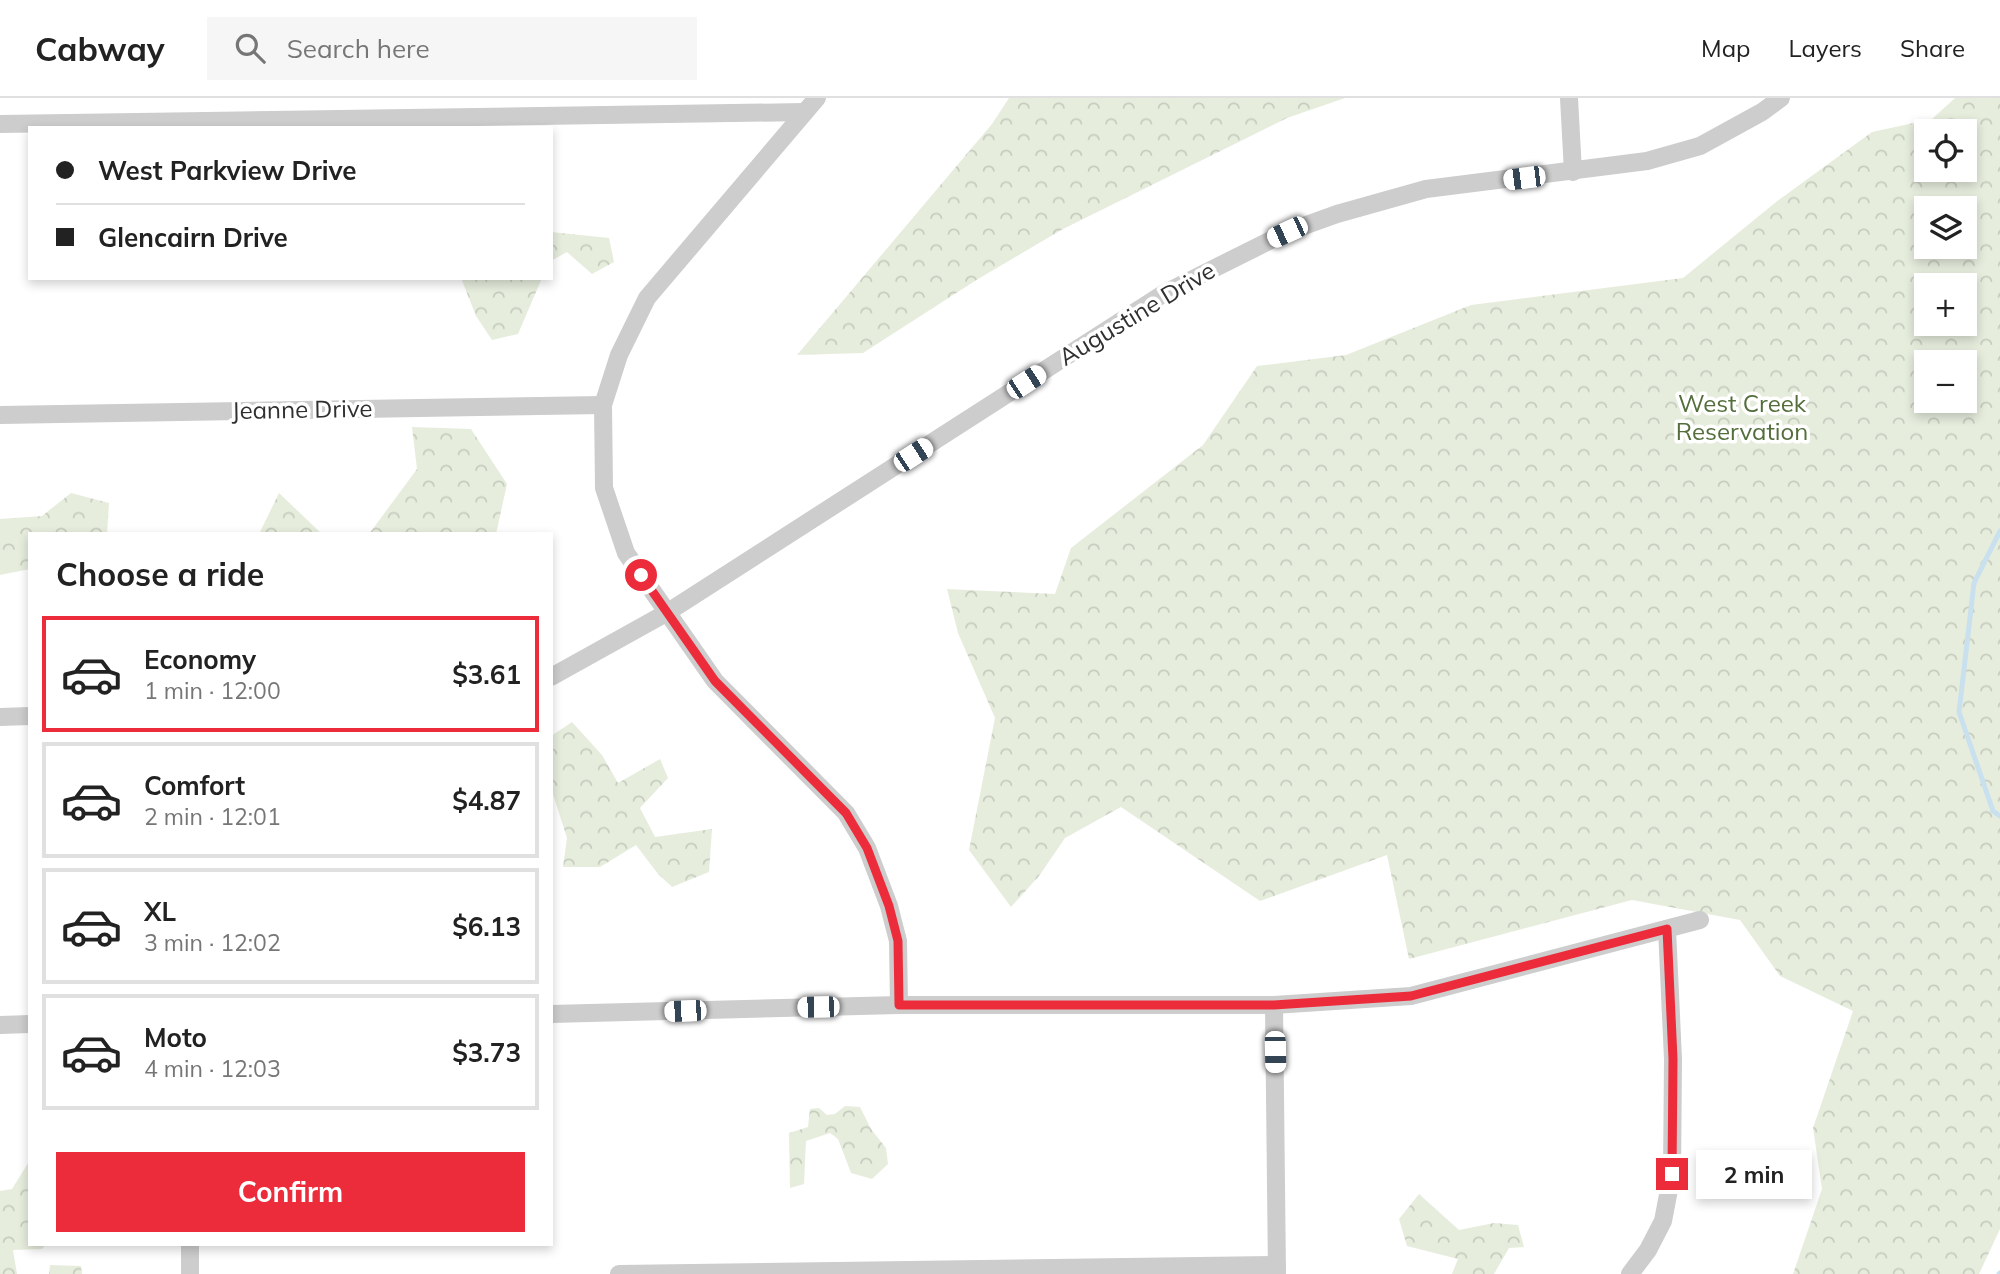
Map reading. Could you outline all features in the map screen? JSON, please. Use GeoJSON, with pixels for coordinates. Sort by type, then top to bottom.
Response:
{"type":"FeatureCollection","features":[{"type":"Feature","properties":{"kind":"street"},"geometry":{"type":"LineString","coordinates":[[1569,98],[1573,172]]}},
{"type":"Feature","properties":{"kind":"street","name":"Augustine Drive"},"geometry":{"type":"LineString","coordinates":[[553,676],[668,612],[1163,294],[1287,232],[1336,214],[1426,189],[1647,161],[1700,146],[1762,112],[1781,98]]}},
{"type":"Feature","properties":{"kind":"street"},"geometry":{"type":"LineString","coordinates":[[0,124],[811,105]]}},
{"type":"Feature","properties":{"kind":"street"},"geometry":{"type":"LineString","coordinates":[[811,105],[647,298],[619,355],[603,405],[604,488],[626,553],[715,681],[846,813],[867,848],[889,906],[898,941],[899,1005]]}},
{"type":"Feature","properties":{"kind":"street","name":"Jeanne Drive"},"geometry":{"type":"LineString","coordinates":[[0,415],[603,405]]}},
{"type":"Feature","properties":{"kind":"street"},"geometry":{"type":"LineString","coordinates":[[0,716],[28,716]]}},
{"type":"Feature","properties":{"kind":"street"},"geometry":{"type":"LineString","coordinates":[[553,1014],[899,1005],[1274,1005],[1411,996],[1700,920]]}},
{"type":"Feature","properties":{"kind":"street"},"geometry":{"type":"LineString","coordinates":[[1630,1274],[1648,1250],[1662,1222],[1672,1174],[1673,1059],[1667,929]]}},
{"type":"Feature","properties":{"kind":"street"},"geometry":{"type":"LineString","coordinates":[[619,1274],[1277,1269],[1274,1005]]}},
{"type":"Feature","properties":{"kind":"street"},"geometry":{"type":"LineString","coordinates":[[0,1025],[28,1024]]}},
{"type":"Feature","properties":{"kind":"street"},"geometry":{"type":"LineString","coordinates":[[190,1246],[190,1274]]}},
{"type":"Feature","properties":{"kind":"green space"},"geometry":{"type":"Polygon","coordinates":[[[1009,98],[1345,98],[1287,118],[1063,229],[978,279],[863,353],[797,355],[992,124],[1009,98]]]}},
{"type":"Feature","properties":{"kind":"green space","name":"West Creek Reservation"},"geometry":{"type":"Polygon","coordinates":[[[1955,98],[2000,98],[2000,1229],[1979,1274],[1793,1274],[1822,1189],[1813,1128],[1853,1011],[1780,976],[1740,920],[1632,900],[1409,959],[1387,855],[1260,901],[1121,807],[1065,838],[1039,876],[1011,907],[969,850],[995,718],[958,633],[947,589],[1055,594],[1071,548],[1203,445],[1257,366],[1346,355],[1471,305],[1683,278],[1776,202],[1872,132],[1914,123],[1914,182],[1977,182],[1977,119],[1932,119],[1955,98]]]}},
{"type":"Feature","properties":{"kind":"green space"},"geometry":{"type":"Polygon","coordinates":[[[553,232],[609,238],[614,262],[592,274],[567,252],[553,260],[553,232]]]}},
{"type":"Feature","properties":{"kind":"green space"},"geometry":{"type":"Polygon","coordinates":[[[462,280],[541,280],[518,334],[492,340],[476,316],[462,280]]]}},
{"type":"Feature","properties":{"kind":"green space"},"geometry":{"type":"Polygon","coordinates":[[[412,427],[471,429],[507,484],[496,532],[370,532],[417,469],[412,427]]]}},
{"type":"Feature","properties":{"kind":"green space"},"geometry":{"type":"Polygon","coordinates":[[[71,493],[109,503],[107,532],[28,532],[28,569],[0,575],[0,519],[42,516],[71,493]]]}},
{"type":"Feature","properties":{"kind":"green space"},"geometry":{"type":"Polygon","coordinates":[[[279,493],[320,532],[260,532],[279,493]]]}},
{"type":"Feature","properties":{"kind":"green space"},"geometry":{"type":"Polygon","coordinates":[[[572,722],[602,755],[618,783],[660,759],[668,778],[640,808],[655,837],[712,829],[709,872],[672,887],[658,874],[636,845],[600,867],[563,867],[567,838],[553,794],[553,735],[572,722]]]}},
{"type":"Feature","properties":{"kind":"green space"},"geometry":{"type":"Polygon","coordinates":[[[845,1106],[860,1107],[871,1129],[886,1148],[888,1164],[872,1179],[851,1173],[838,1139],[830,1133],[806,1141],[804,1184],[790,1188],[789,1133],[808,1127],[810,1109],[819,1108],[827,1115],[835,1114],[845,1106]]]}},
{"type":"Feature","properties":{"kind":"green space"},"geometry":{"type":"Polygon","coordinates":[[[28,1163],[28,1246],[44,1246],[42,1249],[13,1250],[17,1274],[0,1274],[0,1191],[12,1189],[28,1163]]]}},
{"type":"Feature","properties":{"kind":"green space"},"geometry":{"type":"Polygon","coordinates":[[[1419,1194],[1459,1230],[1494,1223],[1518,1225],[1524,1247],[1509,1248],[1494,1274],[1452,1274],[1458,1259],[1407,1246],[1399,1219],[1419,1194]]]}},
{"type":"Feature","properties":{"kind":"green space"},"geometry":{"type":"Polygon","coordinates":[[[50,1265],[81,1266],[82,1274],[49,1274],[50,1265]]]}},
{"type":"Feature","properties":{"kind":"waterway"},"geometry":{"type":"LineString","coordinates":[[2000,531],[1974,583],[1959,712],[1993,811],[2000,816]]}},
{"type":"Feature","properties":{"kind":"route"},"geometry":{"type":"LineString","coordinates":[[641,575],[715,681],[846,813],[867,848],[889,906],[898,941],[899,1005],[1274,1005],[1411,996],[1667,929],[1673,1059],[1672,1174]]}}]}
